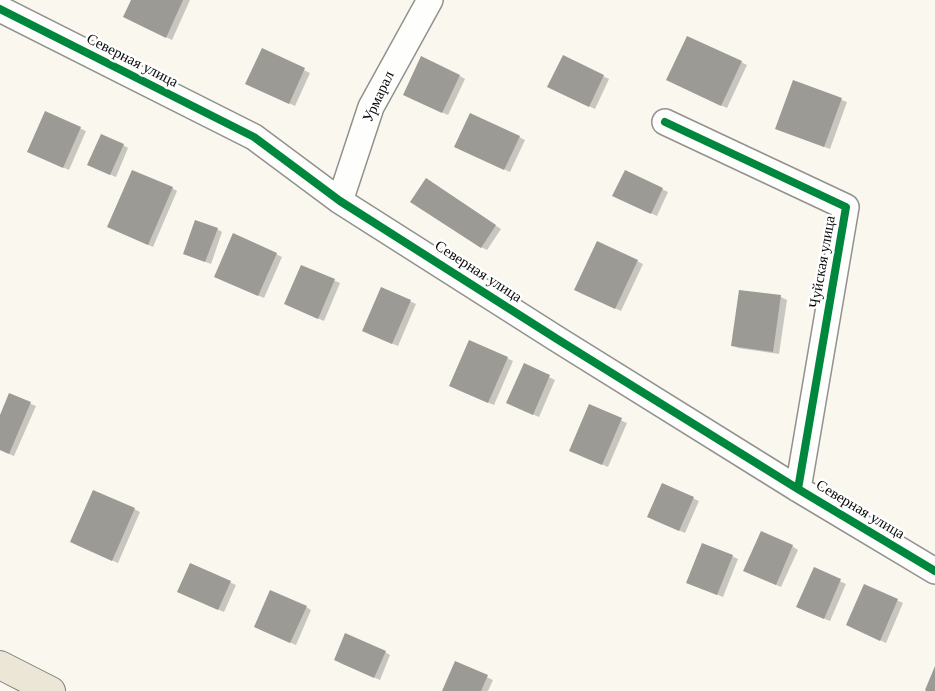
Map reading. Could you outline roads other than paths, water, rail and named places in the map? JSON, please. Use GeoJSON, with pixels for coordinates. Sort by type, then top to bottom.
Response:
{"type":"FeatureCollection","features":[{"type":"Feature","properties":{"kind":"main road"},"geometry":{"type":"LineString","coordinates":[[0,666],[51,691]]}},
{"type":"Feature","properties":{"kind":"street","name":"Урмарал"},"geometry":{"type":"LineString","coordinates":[[340,201],[371,107],[430,0]]}},
{"type":"Feature","properties":{"kind":"street","name":"Северная улица"},"geometry":{"type":"LineString","coordinates":[[0,9],[254,137],[340,201],[565,345],[935,571]]}},
{"type":"Feature","properties":{"kind":"street","name":"Чуйская улица"},"geometry":{"type":"LineString","coordinates":[[665,122],[846,207],[798,489]]}}]}
